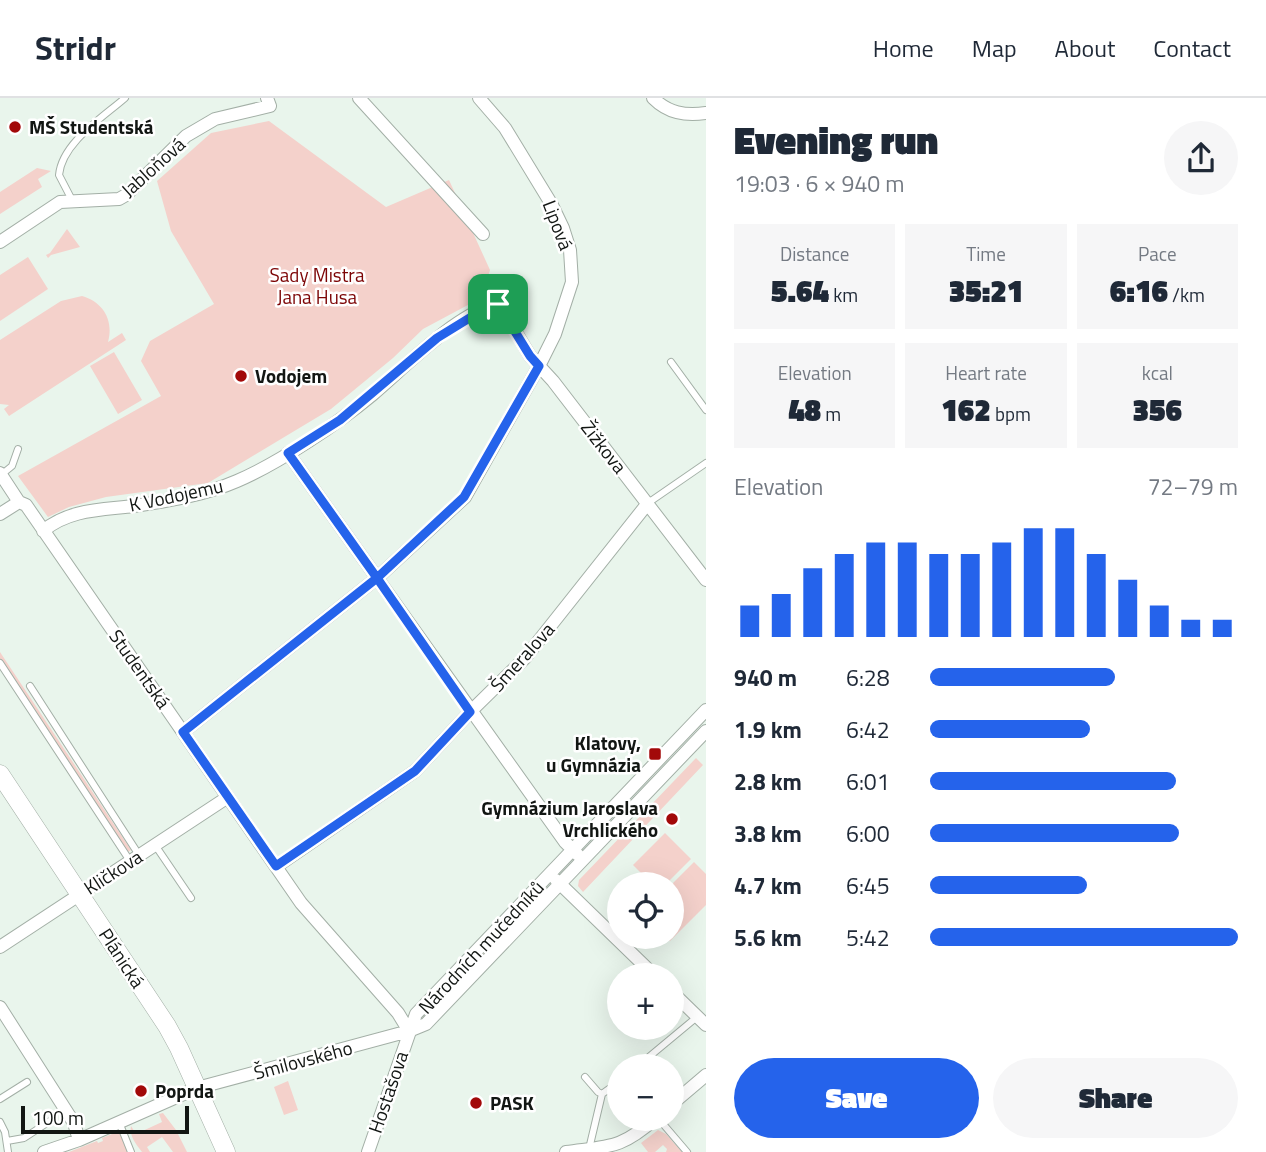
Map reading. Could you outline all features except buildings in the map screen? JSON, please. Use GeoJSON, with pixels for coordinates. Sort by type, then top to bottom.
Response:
{"type":"FeatureCollection","features":[{"type":"Feature","properties":{"kind":"main road","name":"Plánická"},"geometry":{"type":"LineString","coordinates":[[0,774],[167,1026],[226,1152]]}},
{"type":"Feature","properties":{"kind":"street"},"geometry":{"type":"LineString","coordinates":[[359,98],[483,234]]}},
{"type":"Feature","properties":{"kind":"street","name":"Lipová"},"geometry":{"type":"LineString","coordinates":[[183,732],[377,578],[464,497],[555,334],[572,282],[570,250],[552,205],[505,128],[479,98]]}},
{"type":"Feature","properties":{"kind":"street"},"geometry":{"type":"LineString","coordinates":[[653,98],[670,111],[681,114],[706,113]]}},
{"type":"Feature","properties":{"kind":"street","name":"Jabloňová"},"geometry":{"type":"LineString","coordinates":[[0,242],[60,202],[119,199],[186,136],[215,119],[269,102]]}},
{"type":"Feature","properties":{"kind":"street","name":"K Vodojemu"},"geometry":{"type":"LineString","coordinates":[[43,531],[57,519],[190,495],[237,481],[340,420],[437,338],[465,320],[495,304],[505,312]]}},
{"type":"Feature","properties":{"kind":"street","name":"Žižkova"},"geometry":{"type":"LineString","coordinates":[[505,312],[523,345],[706,580]]}},
{"type":"Feature","properties":{"kind":"street"},"geometry":{"type":"LineString","coordinates":[[288,453],[470,712],[565,842],[583,860]]}},
{"type":"Feature","properties":{"kind":"street","name":"Studentská"},"geometry":{"type":"LineString","coordinates":[[1,474],[19,502],[26,505],[301,903],[398,1013],[409,1031]]}},
{"type":"Feature","properties":{"kind":"street"},"geometry":{"type":"LineString","coordinates":[[0,514],[19,502]]}},
{"type":"Feature","properties":{"kind":"street","name":"Šmeralova"},"geometry":{"type":"LineString","coordinates":[[276,866],[415,771],[525,658],[648,503]]}},
{"type":"Feature","properties":{"kind":"street","name":"Národních mučedníků"},"geometry":{"type":"LineString","coordinates":[[409,1031],[416,1014],[706,710]]}},
{"type":"Feature","properties":{"kind":"street","name":"Národních mučedníků"},"geometry":{"type":"LineString","coordinates":[[409,1031],[426,1024],[706,730]]}},
{"type":"Feature","properties":{"kind":"street"},"geometry":{"type":"LineString","coordinates":[[674,743],[685,753]]}},
{"type":"Feature","properties":{"kind":"street","name":"Kličkova"},"geometry":{"type":"LineString","coordinates":[[0,947],[228,797]]}},
{"type":"Feature","properties":{"kind":"street"},"geometry":{"type":"LineString","coordinates":[[550,874],[642,963]]}},
{"type":"Feature","properties":{"kind":"street"},"geometry":{"type":"LineString","coordinates":[[684,1004],[702,1021]]}},
{"type":"Feature","properties":{"kind":"street"},"geometry":{"type":"LineString","coordinates":[[0,1007],[74,1123],[79,1140]]}},
{"type":"Feature","properties":{"kind":"street","name":"Šmilovského"},"geometry":{"type":"LineString","coordinates":[[44,1152],[79,1140],[197,1088],[409,1031]]}},
{"type":"Feature","properties":{"kind":"street","name":"Hostašova"},"geometry":{"type":"LineString","coordinates":[[368,1152],[409,1031]]}},
{"type":"Feature","properties":{"kind":"street"},"geometry":{"type":"LineString","coordinates":[[684,1093],[706,1074]]}},
{"type":"Feature","properties":{"kind":"street"},"geometry":{"type":"LineString","coordinates":[[566,1152],[616,1146],[640,1131]]}},
{"type":"Feature","properties":{"kind":"lane"},"geometry":{"type":"LineString","coordinates":[[72,200],[59,175],[63,160],[88,130],[125,98]]}},
{"type":"Feature","properties":{"kind":"lane"},"geometry":{"type":"LineString","coordinates":[[671,362],[706,410]]}},
{"type":"Feature","properties":{"kind":"lane"},"geometry":{"type":"LineString","coordinates":[[1,474],[12,466],[18,449]]}},
{"type":"Feature","properties":{"kind":"lane"},"geometry":{"type":"LineString","coordinates":[[648,503],[706,463]]}},
{"type":"Feature","properties":{"kind":"lane"},"geometry":{"type":"LineString","coordinates":[[0,663],[134,858]]}},
{"type":"Feature","properties":{"kind":"lane"},"geometry":{"type":"LineString","coordinates":[[30,686],[134,858]]}},
{"type":"Feature","properties":{"kind":"lane"},"geometry":{"type":"LineString","coordinates":[[155,844],[191,898]]}},
{"type":"Feature","properties":{"kind":"lane"},"geometry":{"type":"LineString","coordinates":[[655,1054],[702,1021]]}},
{"type":"Feature","properties":{"kind":"lane"},"geometry":{"type":"LineString","coordinates":[[584,1077],[602,1094]]}},
{"type":"Feature","properties":{"kind":"lane"},"geometry":{"type":"LineString","coordinates":[[0,1099],[27,1082]]}},
{"type":"Feature","properties":{"kind":"lane"},"geometry":{"type":"LineString","coordinates":[[589,1149],[602,1094],[607,1090]]}},
{"type":"Feature","properties":{"kind":"lane"},"geometry":{"type":"LineString","coordinates":[[7,1141],[24,1138],[50,1121]]}},
{"type":"Feature","properties":{"kind":"lane"},"geometry":{"type":"LineString","coordinates":[[0,1122],[5,1132],[8,1152]]}},
{"type":"Feature","properties":{"kind":"lane"},"geometry":{"type":"LineString","coordinates":[[119,1122],[131,1152]]}},
{"type":"Feature","properties":{"kind":"lane"},"geometry":{"type":"LineString","coordinates":[[668,1131],[687,1152]]}},
{"type":"Feature","properties":{"kind":"green space","name":"Sady Mistra Jana Husa"},"geometry":{"type":"Polygon","coordinates":[[[269,121],[386,207],[449,180],[490,270],[481,298],[423,329],[393,358],[331,409],[208,483],[106,497],[69,507],[48,517],[18,476],[161,396],[141,361],[150,341],[214,304],[171,231],[157,181],[211,133],[269,121]]]}},
{"type":"Feature","properties":{"kind":"green space"},"geometry":{"type":"Polygon","coordinates":[[[37,168],[51,171],[38,179],[42,187],[0,214],[0,192],[37,168]]]}},
{"type":"Feature","properties":{"kind":"green space"},"geometry":{"type":"Polygon","coordinates":[[[67,229],[80,247],[48,258],[46,255],[67,229]]]}},
{"type":"Feature","properties":{"kind":"green space"},"geometry":{"type":"Polygon","coordinates":[[[28,257],[48,289],[0,321],[0,275],[28,257]]]}},
{"type":"Feature","properties":{"kind":"green space"},"geometry":{"type":"Polygon","coordinates":[[[82,296],[96,303],[105,313],[109,326],[108,342],[122,333],[126,340],[9,416],[4,409],[9,405],[0,404],[0,340],[61,301],[82,296]]]}},
{"type":"Feature","properties":{"kind":"green space"},"geometry":{"type":"Polygon","coordinates":[[[114,352],[142,400],[118,414],[90,366],[114,352]]]}},
{"type":"Feature","properties":{"kind":"green space"},"geometry":{"type":"Polygon","coordinates":[[[0,652],[131,850],[127,853],[0,659],[0,652]]]}},
{"type":"Feature","properties":{"kind":"green space"},"geometry":{"type":"Polygon","coordinates":[[[696,758],[703,765],[583,892],[578,886],[579,880],[696,758]]]}},
{"type":"Feature","properties":{"kind":"green space"},"geometry":{"type":"Polygon","coordinates":[[[665,833],[691,859],[678,872],[640,872],[633,865],[665,833]]]}},
{"type":"Feature","properties":{"kind":"green space"},"geometry":{"type":"Polygon","coordinates":[[[694,862],[706,874],[706,905],[684,927],[684,872],[694,862]]]}},
{"type":"Feature","properties":{"kind":"green space"},"geometry":{"type":"Polygon","coordinates":[[[545,887],[547,889],[422,1018],[422,1017],[545,887]]]}},
{"type":"Feature","properties":{"kind":"green space"},"geometry":{"type":"Polygon","coordinates":[[[288,1081],[298,1110],[284,1115],[274,1087],[288,1081]]]}},
{"type":"Feature","properties":{"kind":"green space"},"geometry":{"type":"Polygon","coordinates":[[[163,1113],[176,1130],[187,1152],[173,1152],[162,1137],[147,1147],[150,1152],[142,1152],[135,1143],[131,1126],[136,1134],[162,1122],[159,1114],[163,1113]]]}},
{"type":"Feature","properties":{"kind":"green space"},"geometry":{"type":"Polygon","coordinates":[[[660,1131],[682,1152],[666,1152],[667,1149],[663,1145],[655,1152],[648,1152],[641,1143],[660,1131]]]}},
{"type":"Feature","properties":{"kind":"green space"},"geometry":{"type":"Polygon","coordinates":[[[117,1132],[128,1152],[69,1152],[103,1141],[102,1138],[117,1132]]]}},
{"type":"Feature","properties":{"kind":"place","name":"MŠ Studentská"},"geometry":{"type":"Point","coordinates":[15,127]}},
{"type":"Feature","properties":{"kind":"place","name":"Vodojem"},"geometry":{"type":"Point","coordinates":[241,376]}},
{"type":"Feature","properties":{"kind":"place","name":"Klatovy, u Gymnázia"},"geometry":{"type":"Point","coordinates":[655,754]}},
{"type":"Feature","properties":{"kind":"place","name":"Gymnázium Jaroslava Vrchlického"},"geometry":{"type":"Point","coordinates":[672,819]}},
{"type":"Feature","properties":{"kind":"place","name":"Poprda"},"geometry":{"type":"Point","coordinates":[141,1091]}},
{"type":"Feature","properties":{"kind":"place","name":"PASK"},"geometry":{"type":"Point","coordinates":[476,1103]}},
{"type":"Feature","properties":{"kind":"route"},"geometry":{"type":"LineString","coordinates":[[498,304],[489,306],[437,338],[340,420],[288,453],[377,578],[183,732],[276,866],[415,771],[470,712],[377,578],[464,497],[539,366],[498,304]]}}]}
